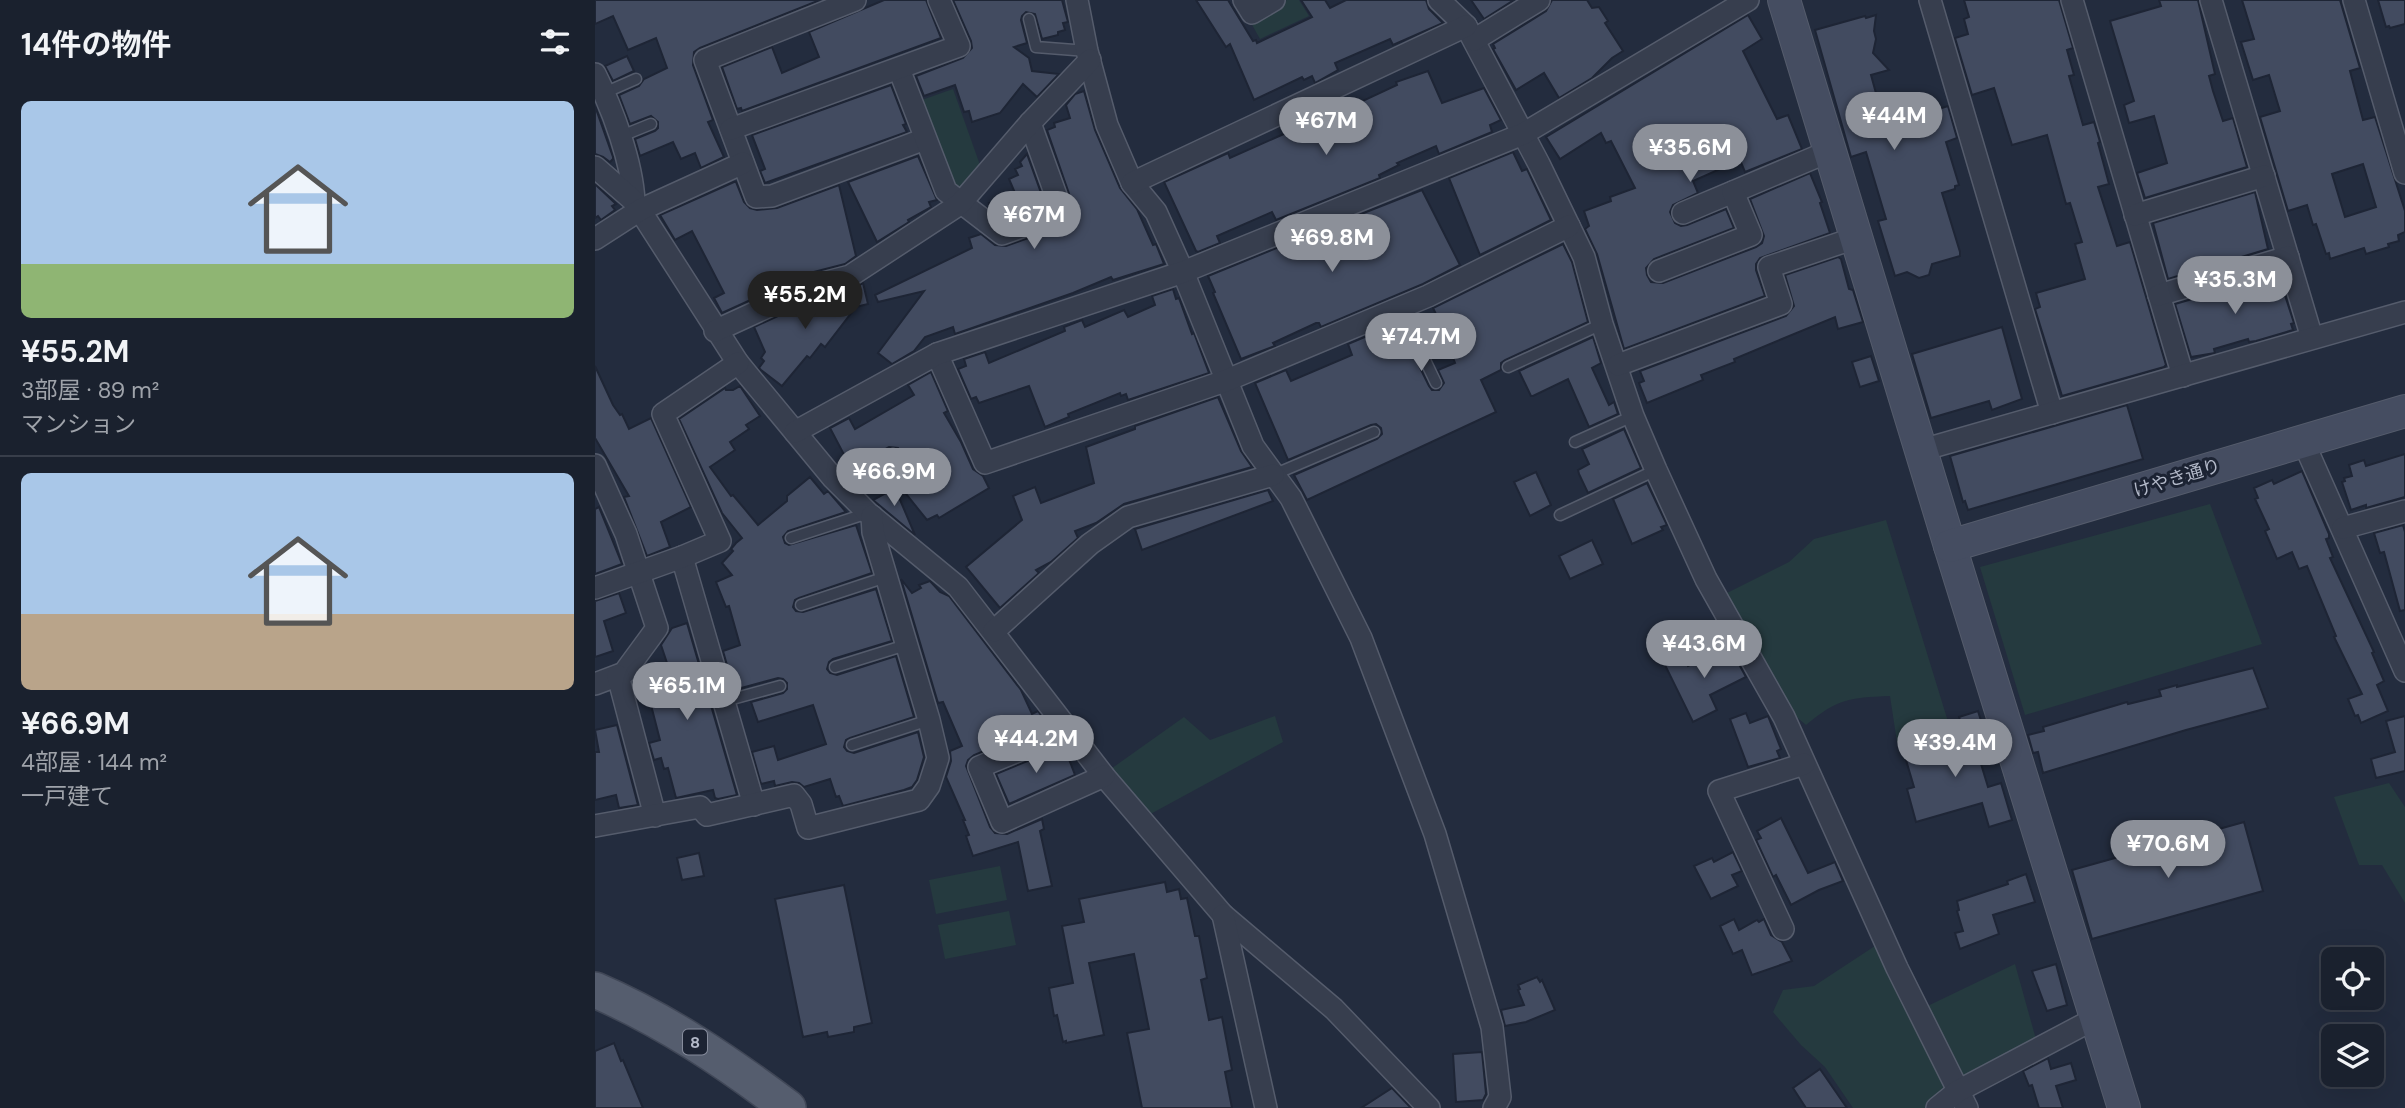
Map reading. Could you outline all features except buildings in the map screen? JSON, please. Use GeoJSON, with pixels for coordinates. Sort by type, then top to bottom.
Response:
{"type":"FeatureCollection","features":[{"type":"Feature","properties":{"kind":"main road","name":"8"},"geometry":{"type":"LineString","coordinates":[[595,990],[674,1028],[788,1108]]}},
{"type":"Feature","properties":{"kind":"street"},"geometry":{"type":"LineString","coordinates":[[731,129],[958,47],[939,0]]}},
{"type":"Feature","properties":{"kind":"street"},"geometry":{"type":"LineString","coordinates":[[1077,0],[1107,125],[1132,183],[1156,212],[1253,446],[1291,498],[1361,638],[1435,834],[1492,1027],[1500,1097],[1494,1108]]}},
{"type":"Feature","properties":{"kind":"street"},"geometry":{"type":"LineString","coordinates":[[1244,0],[1252,13],[1274,0]]}},
{"type":"Feature","properties":{"kind":"street"},"geometry":{"type":"LineString","coordinates":[[1439,0],[1470,33],[1584,257],[1602,324],[1633,416],[1656,470],[1706,579],[1784,717],[1897,968],[1962,1100]]}},
{"type":"Feature","properties":{"kind":"street"},"geometry":{"type":"LineString","coordinates":[[1463,0],[1470,33]]}},
{"type":"Feature","properties":{"kind":"street"},"geometry":{"type":"LineString","coordinates":[[1132,183],[1539,0]]}},
{"type":"Feature","properties":{"kind":"street"},"geometry":{"type":"LineString","coordinates":[[795,432],[937,354],[1183,272],[1523,134],[1748,0]]}},
{"type":"Feature","properties":{"kind":"street"},"geometry":{"type":"LineString","coordinates":[[1784,0],[2124,1108]]}},
{"type":"Feature","properties":{"kind":"street"},"geometry":{"type":"LineString","coordinates":[[1930,0],[2052,413]]}},
{"type":"Feature","properties":{"kind":"street"},"geometry":{"type":"LineString","coordinates":[[2072,0],[2183,376]]}},
{"type":"Feature","properties":{"kind":"street"},"geometry":{"type":"LineString","coordinates":[[2211,0],[2312,338]]}},
{"type":"Feature","properties":{"kind":"street"},"geometry":{"type":"LineString","coordinates":[[2354,0],[2405,173]]}},
{"type":"Feature","properties":{"kind":"street"},"geometry":{"type":"LineString","coordinates":[[844,2],[705,60],[756,197],[772,196],[925,139]]}},
{"type":"Feature","properties":{"kind":"street"},"geometry":{"type":"LineString","coordinates":[[715,331],[815,285],[850,276],[960,204],[1089,55]]}},
{"type":"Feature","properties":{"kind":"street"},"geometry":{"type":"LineString","coordinates":[[899,69],[946,191],[1002,234],[1062,212],[1030,123]]}},
{"type":"Feature","properties":{"kind":"street"},"geometry":{"type":"LineString","coordinates":[[600,84],[619,137],[636,206]]}},
{"type":"Feature","properties":{"kind":"street"},"geometry":{"type":"LineString","coordinates":[[1683,213],[1830,151]]}},
{"type":"Feature","properties":{"kind":"street"},"geometry":{"type":"LineString","coordinates":[[595,239],[636,206],[743,163]]}},
{"type":"Feature","properties":{"kind":"street"},"geometry":{"type":"LineString","coordinates":[[595,167],[636,206],[738,363],[839,484],[870,515],[958,587],[1104,776],[1223,915],[1334,1009],[1430,1108]]}},
{"type":"Feature","properties":{"kind":"street"},"geometry":{"type":"LineString","coordinates":[[2135,215],[2264,176]]}},
{"type":"Feature","properties":{"kind":"street"},"geometry":{"type":"LineString","coordinates":[[1659,271],[1751,235],[1734,192]]}},
{"type":"Feature","properties":{"kind":"street"},"geometry":{"type":"LineString","coordinates":[[937,354],[985,463],[1225,381],[1400,308],[1569,226]]}},
{"type":"Feature","properties":{"kind":"street"},"geometry":{"type":"LineString","coordinates":[[1618,365],[1781,304],[1769,267],[1858,237]]}},
{"type":"Feature","properties":{"kind":"street"},"geometry":{"type":"LineString","coordinates":[[2159,295],[2288,257]]}},
{"type":"Feature","properties":{"kind":"street"},"geometry":{"type":"LineString","coordinates":[[1922,450],[2405,312]]}},
{"type":"Feature","properties":{"kind":"street"},"geometry":{"type":"LineString","coordinates":[[595,588],[720,541],[663,414],[738,363]]}},
{"type":"Feature","properties":{"kind":"street","name":"けやき通り"},"geometry":{"type":"LineString","coordinates":[[1950,546],[2405,411]]}},
{"type":"Feature","properties":{"kind":"street"},"geometry":{"type":"LineString","coordinates":[[2303,440],[2405,671]]}},
{"type":"Feature","properties":{"kind":"street"},"geometry":{"type":"LineString","coordinates":[[595,465],[626,534],[657,628],[624,673],[595,684]]}},
{"type":"Feature","properties":{"kind":"street"},"geometry":{"type":"LineString","coordinates":[[994,631],[1090,544],[1128,517],[1273,475]]}},
{"type":"Feature","properties":{"kind":"street"},"geometry":{"type":"LineString","coordinates":[[2343,528],[2405,510]]}},
{"type":"Feature","properties":{"kind":"street"},"geometry":{"type":"LineString","coordinates":[[595,826],[700,807],[707,815],[794,795],[808,828],[919,800],[929,786],[938,758],[870,515]]}},
{"type":"Feature","properties":{"kind":"street"},"geometry":{"type":"LineString","coordinates":[[682,557],[754,805]]}},
{"type":"Feature","properties":{"kind":"street"},"geometry":{"type":"LineString","coordinates":[[618,676],[655,816]]}},
{"type":"Feature","properties":{"kind":"street"},"geometry":{"type":"LineString","coordinates":[[1069,730],[979,768],[1002,822],[1104,776]]}},
{"type":"Feature","properties":{"kind":"street"},"geometry":{"type":"LineString","coordinates":[[1783,929],[1719,791],[1804,764]]}},
{"type":"Feature","properties":{"kind":"street"},"geometry":{"type":"LineString","coordinates":[[1223,915],[1266,1108]]}},
{"type":"Feature","properties":{"kind":"street"},"geometry":{"type":"LineString","coordinates":[[1937,1108],[1962,1100],[2096,1018]]}},
{"type":"Feature","properties":{"kind":"lane"},"geometry":{"type":"LineString","coordinates":[[1029,19],[1035,47],[1089,55]]}},
{"type":"Feature","properties":{"kind":"lane"},"geometry":{"type":"LineString","coordinates":[[600,84],[636,79]]}},
{"type":"Feature","properties":{"kind":"lane"},"geometry":{"type":"LineString","coordinates":[[619,137],[651,124]]}},
{"type":"Feature","properties":{"kind":"lane"},"geometry":{"type":"LineString","coordinates":[[1400,308],[1436,383]]}},
{"type":"Feature","properties":{"kind":"lane"},"geometry":{"type":"LineString","coordinates":[[1508,367],[1602,324]]}},
{"type":"Feature","properties":{"kind":"lane"},"geometry":{"type":"LineString","coordinates":[[1575,442],[1633,416]]}},
{"type":"Feature","properties":{"kind":"lane"},"geometry":{"type":"LineString","coordinates":[[1273,475],[1374,432]]}},
{"type":"Feature","properties":{"kind":"lane"},"geometry":{"type":"LineString","coordinates":[[839,484],[893,454]]}},
{"type":"Feature","properties":{"kind":"lane"},"geometry":{"type":"LineString","coordinates":[[1560,515],[1656,470]]}},
{"type":"Feature","properties":{"kind":"lane"},"geometry":{"type":"LineString","coordinates":[[791,538],[870,515]]}},
{"type":"Feature","properties":{"kind":"lane"},"geometry":{"type":"LineString","coordinates":[[801,606],[886,578]]}},
{"type":"Feature","properties":{"kind":"lane"},"geometry":{"type":"LineString","coordinates":[[835,667],[906,645]]}},
{"type":"Feature","properties":{"kind":"lane"},"geometry":{"type":"LineString","coordinates":[[725,701],[780,686]]}},
{"type":"Feature","properties":{"kind":"lane"},"geometry":{"type":"LineString","coordinates":[[852,745],[929,720]]}},
{"type":"Feature","properties":{"kind":"green space"},"geometry":{"type":"Polygon","coordinates":[[[1287,0],[1299,0],[1309,16],[1260,39],[1251,23],[1287,0]]]}},
{"type":"Feature","properties":{"kind":"green space"},"geometry":{"type":"Polygon","coordinates":[[[953,89],[980,165],[962,188],[952,188],[919,101],[953,89]]]}},
{"type":"Feature","properties":{"kind":"green space"},"geometry":{"type":"Polygon","coordinates":[[[2210,504],[2262,644],[2025,715],[1980,567],[2210,504]]]}},
{"type":"Feature","properties":{"kind":"green space"},"geometry":{"type":"Polygon","coordinates":[[[1886,520],[1950,728],[1897,742],[1890,696],[1836,704],[1806,725],[1793,714],[1727,593],[1789,562],[1814,539],[1886,520]]]}},
{"type":"Feature","properties":{"kind":"green space"},"geometry":{"type":"Polygon","coordinates":[[[1275,716],[1283,742],[1145,817],[1108,771],[1184,717],[1210,740],[1275,716]]]}},
{"type":"Feature","properties":{"kind":"green space"},"geometry":{"type":"Polygon","coordinates":[[[2389,783],[2405,807],[2405,903],[2382,865],[2359,865],[2334,797],[2389,783]]]}},
{"type":"Feature","properties":{"kind":"green space"},"geometry":{"type":"Polygon","coordinates":[[[1000,866],[1007,900],[936,914],[929,880],[1000,866]]]}},
{"type":"Feature","properties":{"kind":"green space"},"geometry":{"type":"Polygon","coordinates":[[[1009,911],[1016,945],[945,959],[938,925],[1009,911]]]}},
{"type":"Feature","properties":{"kind":"green space"},"geometry":{"type":"Polygon","coordinates":[[[1881,942],[1913,1013],[2015,964],[2037,1043],[1947,1089],[1957,1108],[1853,1108],[1825,1067],[1801,1045],[1773,1012],[1783,990],[1814,986],[1881,942]]]}}]}
